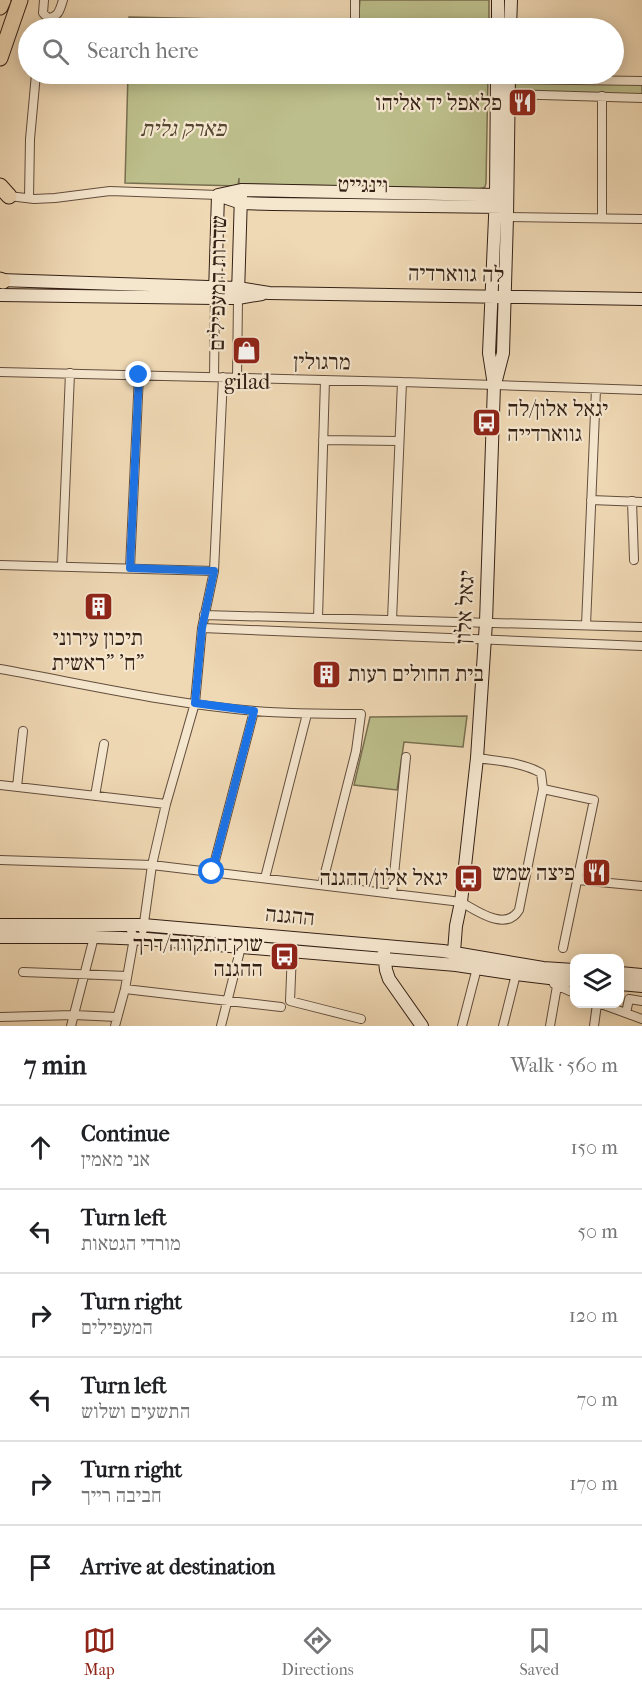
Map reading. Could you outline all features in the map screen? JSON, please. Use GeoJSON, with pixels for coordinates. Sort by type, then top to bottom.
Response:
{"type":"FeatureCollection","features":[{"type":"Feature","properties":{"kind":"highway"},"geometry":{"type":"LineString","coordinates":[[0,7],[3,0]]}},
{"type":"Feature","properties":{"kind":"highway"},"geometry":{"type":"LineString","coordinates":[[0,58],[20,0]]}},
{"type":"Feature","properties":{"kind":"street"},"geometry":{"type":"LineString","coordinates":[[44,0],[43,13],[48,18],[59,13],[63,0]]}},
{"type":"Feature","properties":{"kind":"street"},"geometry":{"type":"LineString","coordinates":[[355,0],[356,18]]}},
{"type":"Feature","properties":{"kind":"street"},"geometry":{"type":"LineString","coordinates":[[498,0],[498,18]]}},
{"type":"Feature","properties":{"kind":"street"},"geometry":{"type":"LineString","coordinates":[[510,18],[511,0]]}},
{"type":"Feature","properties":{"kind":"street"},"geometry":{"type":"LineString","coordinates":[[624,80],[642,81]]}},
{"type":"Feature","properties":{"kind":"street"},"geometry":{"type":"LineString","coordinates":[[29,198],[30,139],[35,84]]}},
{"type":"Feature","properties":{"kind":"street","name":"יגאל אלון"},"geometry":{"type":"LineString","coordinates":[[457,957],[456,926],[461,902],[477,759],[486,622],[494,386],[489,353],[492,272],[504,210],[496,195],[497,87],[499,84]]}},
{"type":"Feature","properties":{"kind":"street","name":"יגאל אלון"},"geometry":{"type":"LineString","coordinates":[[494,386],[503,353],[504,210],[509,95],[507,84]]}},
{"type":"Feature","properties":{"kind":"street"},"geometry":{"type":"LineString","coordinates":[[497,87],[501,92],[509,95],[642,98]]}},
{"type":"Feature","properties":{"kind":"street"},"geometry":{"type":"LineString","coordinates":[[602,96],[602,218]]}},
{"type":"Feature","properties":{"kind":"street","name":"וינגייט"},"geometry":{"type":"LineString","coordinates":[[4,191],[29,198],[70,197],[110,191],[218,195],[241,190],[496,195]]}},
{"type":"Feature","properties":{"kind":"street","name":"שדרות המעפילים"},"geometry":{"type":"LineString","coordinates":[[237,378],[241,190]]}},
{"type":"Feature","properties":{"kind":"street","name":"וינגייט"},"geometry":{"type":"LineString","coordinates":[[218,195],[241,203],[504,210],[642,219]]}},
{"type":"Feature","properties":{"kind":"street","name":"שדרות המעפילים"},"geometry":{"type":"LineString","coordinates":[[143,925],[152,864],[166,804],[195,703],[202,628],[214,571],[219,377],[215,293],[218,195]]}},
{"type":"Feature","properties":{"kind":"street"},"geometry":{"type":"LineString","coordinates":[[473,295],[484,287],[492,272]]}},
{"type":"Feature","properties":{"kind":"street"},"geometry":{"type":"LineString","coordinates":[[504,312],[521,296],[510,288],[505,277]]}},
{"type":"Feature","properties":{"kind":"street","name":"לה גווארדיה"},"geometry":{"type":"LineString","coordinates":[[1,284],[215,293],[642,299]]}},
{"type":"Feature","properties":{"kind":"street","name":"מרגולין"},"geometry":{"type":"LineString","coordinates":[[0,372],[642,390]]}},
{"type":"Feature","properties":{"kind":"street"},"geometry":{"type":"LineString","coordinates":[[62,566],[70,373]]}},
{"type":"Feature","properties":{"kind":"street"},"geometry":{"type":"LineString","coordinates":[[130,568],[139,375]]}},
{"type":"Feature","properties":{"kind":"street"},"geometry":{"type":"LineString","coordinates":[[318,618],[325,380]]}},
{"type":"Feature","properties":{"kind":"street"},"geometry":{"type":"LineString","coordinates":[[392,620],[402,382]]}},
{"type":"Feature","properties":{"kind":"street"},"geometry":{"type":"LineString","coordinates":[[586,625],[596,388]]}},
{"type":"Feature","properties":{"kind":"street"},"geometry":{"type":"LineString","coordinates":[[323,440],[399,441]]}},
{"type":"Feature","properties":{"kind":"street"},"geometry":{"type":"LineString","coordinates":[[591,500],[642,502]]}},
{"type":"Feature","properties":{"kind":"street"},"geometry":{"type":"LineString","coordinates":[[632,501],[634,560]]}},
{"type":"Feature","properties":{"kind":"street"},"geometry":{"type":"LineString","coordinates":[[0,565],[214,571]]}},
{"type":"Feature","properties":{"kind":"street"},"geometry":{"type":"LineString","coordinates":[[204,615],[642,627]]}},
{"type":"Feature","properties":{"kind":"street"},"geometry":{"type":"LineString","coordinates":[[202,628],[642,646]]}},
{"type":"Feature","properties":{"kind":"street"},"geometry":{"type":"LineString","coordinates":[[0,669],[254,711],[361,714],[356,751],[321,885]]}},
{"type":"Feature","properties":{"kind":"street"},"geometry":{"type":"LineString","coordinates":[[212,872],[254,711]]}},
{"type":"Feature","properties":{"kind":"street"},"geometry":{"type":"LineString","coordinates":[[265,878],[307,714]]}},
{"type":"Feature","properties":{"kind":"street"},"geometry":{"type":"LineString","coordinates":[[17,787],[23,731]]}},
{"type":"Feature","properties":{"kind":"street"},"geometry":{"type":"LineString","coordinates":[[95,796],[104,744]]}},
{"type":"Feature","properties":{"kind":"street"},"geometry":{"type":"LineString","coordinates":[[392,894],[406,757]]}},
{"type":"Feature","properties":{"kind":"street"},"geometry":{"type":"LineString","coordinates":[[0,860],[152,864],[461,902],[484,915],[507,921],[515,917],[519,910],[543,789],[542,778],[536,770],[501,761],[477,759]]}},
{"type":"Feature","properties":{"kind":"street"},"geometry":{"type":"LineString","coordinates":[[0,785],[166,804]]}},
{"type":"Feature","properties":{"kind":"street"},"geometry":{"type":"LineString","coordinates":[[543,789],[594,800],[563,948]]}},
{"type":"Feature","properties":{"kind":"street"},"geometry":{"type":"LineString","coordinates":[[578,880],[642,885]]}},
{"type":"Feature","properties":{"kind":"street","name":"ההגנה"},"geometry":{"type":"LineString","coordinates":[[0,925],[143,925],[383,945],[457,957],[570,970]]}},
{"type":"Feature","properties":{"kind":"street"},"geometry":{"type":"LineString","coordinates":[[129,925],[141,938]]}},
{"type":"Feature","properties":{"kind":"street"},"geometry":{"type":"LineString","coordinates":[[0,1017],[74,1015],[116,1022],[143,925]]}},
{"type":"Feature","properties":{"kind":"street","name":"ההגנה"},"geometry":{"type":"LineString","coordinates":[[0,937],[141,938],[385,960],[457,957],[477,968],[570,980]]}},
{"type":"Feature","properties":{"kind":"street"},"geometry":{"type":"LineString","coordinates":[[70,1026],[94,937]]}},
{"type":"Feature","properties":{"kind":"street"},"geometry":{"type":"LineString","coordinates":[[383,945],[389,979],[422,1026]]}},
{"type":"Feature","properties":{"kind":"street"},"geometry":{"type":"LineString","coordinates":[[221,1026],[241,947]]}},
{"type":"Feature","properties":{"kind":"street"},"geometry":{"type":"LineString","coordinates":[[292,952],[290,1001],[361,1019]]}},
{"type":"Feature","properties":{"kind":"street"},"geometry":{"type":"LineString","coordinates":[[462,1026],[477,968]]}},
{"type":"Feature","properties":{"kind":"street"},"geometry":{"type":"LineString","coordinates":[[23,972],[127,976]]}},
{"type":"Feature","properties":{"kind":"street"},"geometry":{"type":"LineString","coordinates":[[503,1026],[516,974]]}},
{"type":"Feature","properties":{"kind":"street"},"geometry":{"type":"LineString","coordinates":[[624,974],[642,975]]}},
{"type":"Feature","properties":{"kind":"street"},"geometry":{"type":"LineString","coordinates":[[543,977],[570,991]]}},
{"type":"Feature","properties":{"kind":"street"},"geometry":{"type":"LineString","coordinates":[[624,984],[642,986]]}},
{"type":"Feature","properties":{"kind":"street"},"geometry":{"type":"LineString","coordinates":[[550,1026],[557,986]]}},
{"type":"Feature","properties":{"kind":"street"},"geometry":{"type":"LineString","coordinates":[[125,989],[281,1007]]}},
{"type":"Feature","properties":{"kind":"street"},"geometry":{"type":"LineString","coordinates":[[626,1013],[629,999],[642,1001]]}},
{"type":"Feature","properties":{"kind":"street"},"geometry":{"type":"LineString","coordinates":[[594,1026],[601,1008]]}},
{"type":"Feature","properties":{"kind":"street"},"geometry":{"type":"LineString","coordinates":[[613,1008],[642,1019],[640,1026]]}},
{"type":"Feature","properties":{"kind":"green space"},"geometry":{"type":"Polygon","coordinates":[[[360,0],[489,0],[489,18],[358,18],[360,0]]]}},
{"type":"Feature","properties":{"kind":"green space"},"geometry":{"type":"Polygon","coordinates":[[[129,17],[175,18],[129,18],[129,17]]]}},
{"type":"Feature","properties":{"kind":"green space"},"geometry":{"type":"Polygon","coordinates":[[[642,83],[642,96],[513,93],[513,84],[642,83]]]}},
{"type":"Feature","properties":{"kind":"green space","name":"פארק גלית"},"geometry":{"type":"Polygon","coordinates":[[[128,84],[488,84],[486,183],[485,187],[480,189],[239,184],[239,178],[238,186],[125,183],[128,84]]]}},
{"type":"Feature","properties":{"kind":"green space"},"geometry":{"type":"Polygon","coordinates":[[[467,716],[463,747],[404,742],[397,790],[354,785],[370,717],[467,716]]]}},
{"type":"Feature","properties":{"kind":"place","name":"פלאפל יד אליהו"},"geometry":{"type":"Point","coordinates":[523,103]}},
{"type":"Feature","properties":{"kind":"place","name":"gilad"},"geometry":{"type":"Point","coordinates":[247,350]}},
{"type":"Feature","properties":{"kind":"place","name":"יגאל אלון/לה גווארדייה"},"geometry":{"type":"Point","coordinates":[486,422]}},
{"type":"Feature","properties":{"kind":"place","name":"תיכון עירוני ח' \"ראשית\""},"geometry":{"type":"Point","coordinates":[98,606]}},
{"type":"Feature","properties":{"kind":"place","name":"בית החולים רעות"},"geometry":{"type":"Point","coordinates":[327,674]}},
{"type":"Feature","properties":{"kind":"place","name":"פיצה שמש"},"geometry":{"type":"Point","coordinates":[596,873]}},
{"type":"Feature","properties":{"kind":"place","name":"יגאל אלון/ההגנה"},"geometry":{"type":"Point","coordinates":[469,878]}},
{"type":"Feature","properties":{"kind":"place","name":"שוק התקווה/דרך ההגנה"},"geometry":{"type":"Point","coordinates":[284,957]}},
{"type":"Feature","properties":{"kind":"route"},"geometry":{"type":"LineString","coordinates":[[139,375],[130,568],[214,571],[202,628],[195,703],[254,711],[212,872]]}}]}
